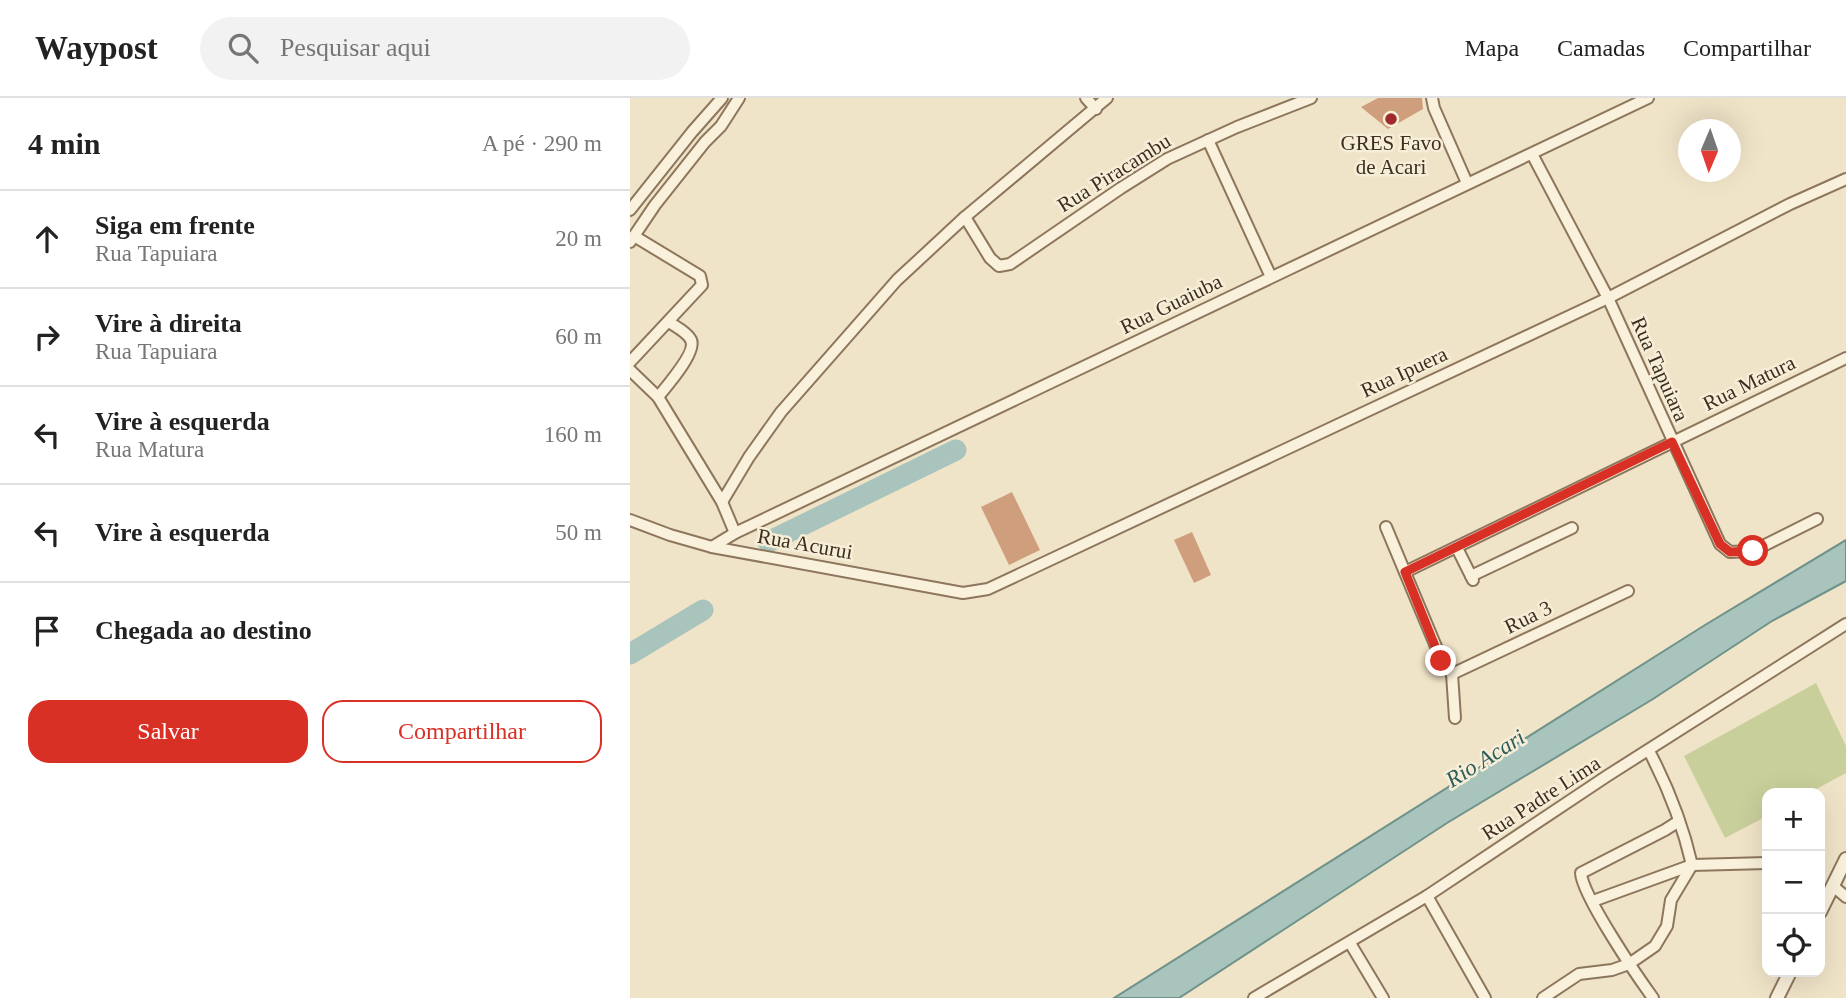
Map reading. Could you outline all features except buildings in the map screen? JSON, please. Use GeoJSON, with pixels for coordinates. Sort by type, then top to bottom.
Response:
{"type":"FeatureCollection","features":[{"type":"Feature","properties":{"kind":"street"},"geometry":{"type":"LineString","coordinates":[[630,210],[722,98]]}},
{"type":"Feature","properties":{"kind":"street"},"geometry":{"type":"LineString","coordinates":[[630,362],[701,289],[702,280],[696,273],[632,239],[663,194],[721,126],[739,98]]}},
{"type":"Feature","properties":{"kind":"street"},"geometry":{"type":"LineString","coordinates":[[1086,98],[1096,109]]}},
{"type":"Feature","properties":{"kind":"street"},"geometry":{"type":"LineString","coordinates":[[722,502],[749,457],[798,392],[905,271],[1107,98]]}},
{"type":"Feature","properties":{"kind":"street","name":"Rua Piracambu"},"geometry":{"type":"LineString","coordinates":[[965,217],[990,258],[999,265],[1010,264],[1167,159],[1311,98]]}},
{"type":"Feature","properties":{"kind":"street"},"geometry":{"type":"LineString","coordinates":[[1432,98],[1467,183]]}},
{"type":"Feature","properties":{"kind":"street","name":"Rua Guaiuba"},"geometry":{"type":"LineString","coordinates":[[712,547],[1648,98]]}},
{"type":"Feature","properties":{"kind":"street"},"geometry":{"type":"LineString","coordinates":[[1208,140],[1271,277]]}},
{"type":"Feature","properties":{"kind":"street","name":"Rua Tapuiara"},"geometry":{"type":"LineString","coordinates":[[1532,154],[1608,298],[1720,544],[1730,552],[1753,551],[1816,519]]}},
{"type":"Feature","properties":{"kind":"street","name":"Rua Ipuera"},"geometry":{"type":"LineString","coordinates":[[976,593],[1608,298],[1790,204],[1846,179]]}},
{"type":"Feature","properties":{"kind":"street"},"geometry":{"type":"LineString","coordinates":[[658,397],[687,358],[692,346],[691,339],[669,322]]}},
{"type":"Feature","properties":{"kind":"street","name":"Rua Matura"},"geometry":{"type":"LineString","coordinates":[[1405,572],[1846,358]]}},
{"type":"Feature","properties":{"kind":"street"},"geometry":{"type":"LineString","coordinates":[[630,370],[658,397],[722,502],[735,534]]}},
{"type":"Feature","properties":{"kind":"street","name":"Rua Acurui"},"geometry":{"type":"LineString","coordinates":[[630,520],[670,536],[712,547],[963,593],[976,593]]}},
{"type":"Feature","properties":{"kind":"street"},"geometry":{"type":"LineString","coordinates":[[1386,527],[1449,671],[1455,718]]}},
{"type":"Feature","properties":{"kind":"street"},"geometry":{"type":"LineString","coordinates":[[1457,548],[1472,579],[1572,528]]}},
{"type":"Feature","properties":{"kind":"street","name":"Rua 3"},"geometry":{"type":"LineString","coordinates":[[1449,671],[1628,591]]}},
{"type":"Feature","properties":{"kind":"street","name":"Rua Padre Lima"},"geometry":{"type":"LineString","coordinates":[[1254,998],[1427,896],[1607,776],[1846,624]]}},
{"type":"Feature","properties":{"kind":"street"},"geometry":{"type":"LineString","coordinates":[[1543,998],[1579,974],[1612,970],[1629,964],[1655,946],[1667,926],[1671,900],[1692,865],[1663,776],[1649,751]]}},
{"type":"Feature","properties":{"kind":"street"},"geometry":{"type":"LineString","coordinates":[[1653,998],[1629,964],[1593,901],[1581,878],[1582,871],[1665,831],[1679,821]]}},
{"type":"Feature","properties":{"kind":"street"},"geometry":{"type":"LineString","coordinates":[[1825,902],[1846,859]]}},
{"type":"Feature","properties":{"kind":"street"},"geometry":{"type":"LineString","coordinates":[[1593,901],[1692,865],[1762,863]]}},
{"type":"Feature","properties":{"kind":"street"},"geometry":{"type":"LineString","coordinates":[[1833,886],[1846,897]]}},
{"type":"Feature","properties":{"kind":"street"},"geometry":{"type":"LineString","coordinates":[[1427,896],[1485,998]]}},
{"type":"Feature","properties":{"kind":"street"},"geometry":{"type":"LineString","coordinates":[[1350,943],[1382,998]]}},
{"type":"Feature","properties":{"kind":"street"},"geometry":{"type":"LineString","coordinates":[[1777,998],[1788,977]]}},
{"type":"Feature","properties":{"kind":"green space"},"geometry":{"type":"Polygon","coordinates":[[[1816,683],[1846,746],[1846,773],[1818,788],[1762,788],[1762,819],[1725,838],[1684,756],[1816,683]]]}},
{"type":"Feature","properties":{"kind":"water"},"geometry":{"type":"Polygon","coordinates":[[[1846,540],[1846,581],[1772,621],[1653,699],[1447,823],[1179,998],[1114,998],[1705,625],[1846,540]]]}},
{"type":"Feature","properties":{"kind":"waterway"},"geometry":{"type":"LineString","coordinates":[[768,542],[956,450]]}},
{"type":"Feature","properties":{"kind":"waterway"},"geometry":{"type":"LineString","coordinates":[[630,654],[703,610]]}},
{"type":"Feature","properties":{"kind":"place","name":"GRES Favo de Acari"},"geometry":{"type":"Point","coordinates":[1391,119]}},
{"type":"Feature","properties":{"kind":"route"},"geometry":{"type":"LineString","coordinates":[[1441,661],[1405,572],[1672,442],[1720,544],[1730,552],[1753,551]]}},
{"type":"Feature","properties":{"kind":"water label","name":"Rio Acari"},"geometry":{"type":"Point","coordinates":[1485,758]}}]}
